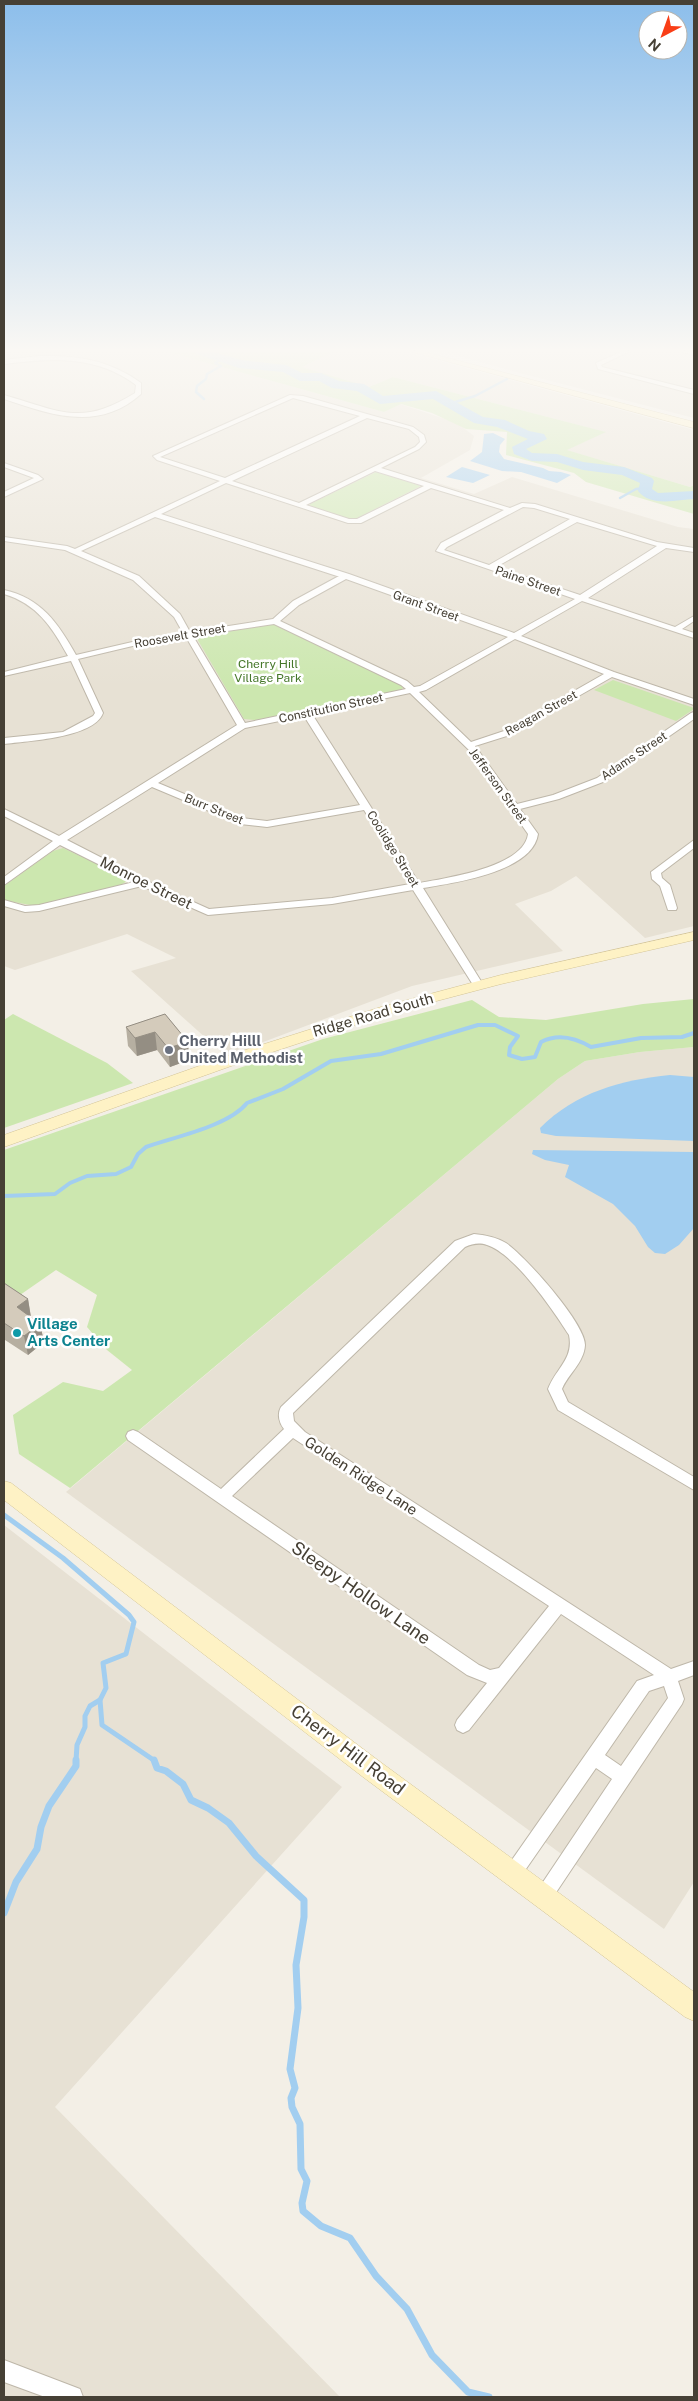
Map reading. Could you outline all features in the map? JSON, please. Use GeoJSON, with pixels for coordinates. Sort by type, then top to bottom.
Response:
{"type":"FeatureCollection","features":[{"type":"Feature","properties":{"kind":"street"},"geometry":{"type":"LineString","coordinates":[[171,463],[348,521],[358,521],[429,486]]}},
{"type":"Feature","properties":{"kind":"street"},"geometry":{"type":"LineString","coordinates":[[76,551],[264,463]]}},
{"type":"Feature","properties":{"kind":"street"},"geometry":{"type":"LineString","coordinates":[[300,505],[388,463]]}},
{"type":"Feature","properties":{"kind":"street"},"geometry":{"type":"LineString","coordinates":[[4,465],[36,476],[39,479],[4,495]]}},
{"type":"Feature","properties":{"kind":"street"},"geometry":{"type":"LineString","coordinates":[[376,469],[510,510],[528,505],[665,546],[694,550]]}},
{"type":"Feature","properties":{"kind":"street","name":"Paine Street"},"geometry":{"type":"LineString","coordinates":[[510,510],[440,548],[442,553],[694,636]]}},
{"type":"Feature","properties":{"kind":"street","name":"Grant Street"},"geometry":{"type":"LineString","coordinates":[[156,515],[346,576],[515,636],[611,674],[694,702]]}},
{"type":"Feature","properties":{"kind":"street"},"geometry":{"type":"LineString","coordinates":[[489,568],[576,519]]}},
{"type":"Feature","properties":{"kind":"street"},"geometry":{"type":"LineString","coordinates":[[4,538],[53,545],[76,551],[136,578],[178,616],[242,726]]}},
{"type":"Feature","properties":{"kind":"street","name":"Constitution Street"},"geometry":{"type":"LineString","coordinates":[[4,882],[60,840],[242,726],[413,691],[459,669],[580,599],[665,546]]}},
{"type":"Feature","properties":{"kind":"street"},"geometry":{"type":"LineString","coordinates":[[275,620],[296,603],[346,576]]}},
{"type":"Feature","properties":{"kind":"street"},"geometry":{"type":"LineString","coordinates":[[4,592],[18,596],[50,621],[63,637],[99,713],[97,718],[75,731],[65,734],[4,741]]}},
{"type":"Feature","properties":{"kind":"street"},"geometry":{"type":"LineString","coordinates":[[676,630],[694,618]]}},
{"type":"Feature","properties":{"kind":"street","name":"Roosevelt Street"},"geometry":{"type":"LineString","coordinates":[[4,674],[141,642],[275,620]]}},
{"type":"Feature","properties":{"kind":"street","name":"Jefferson Street"},"geometry":{"type":"LineString","coordinates":[[275,620],[404,683],[469,746],[533,834],[532,842],[527,850],[506,864],[487,871],[417,886]]}},
{"type":"Feature","properties":{"kind":"street","name":"Reagan Street"},"geometry":{"type":"LineString","coordinates":[[469,746],[507,733],[611,674]]}},
{"type":"Feature","properties":{"kind":"street","name":"Coolidge Street"},"geometry":{"type":"LineString","coordinates":[[307,713],[479,986]]}},
{"type":"Feature","properties":{"kind":"street","name":"Adams Street"},"geometry":{"type":"LineString","coordinates":[[514,808],[556,797],[600,780],[694,715]]}},
{"type":"Feature","properties":{"kind":"street","name":"Burr Street"},"geometry":{"type":"LineString","coordinates":[[151,783],[240,821],[255,824],[367,807]]}},
{"type":"Feature","properties":{"kind":"street","name":"Monroe Street"},"geometry":{"type":"LineString","coordinates":[[4,812],[143,883],[208,912],[332,901],[417,886]]}},
{"type":"Feature","properties":{"kind":"street"},"geometry":{"type":"LineString","coordinates":[[672,908],[665,885],[657,879],[656,872],[694,843]]}},
{"type":"Feature","properties":{"kind":"street"},"geometry":{"type":"LineString","coordinates":[[4,903],[25,908],[39,908],[143,883]]}},
{"type":"Feature","properties":{"kind":"street","name":"Ridge Road South"},"geometry":{"type":"LineString","coordinates":[[4,1141],[280,1043],[386,1010],[479,986],[694,936]]}},
{"type":"Feature","properties":{"kind":"street","name":"Golden Ridge Lane"},"geometry":{"type":"LineString","coordinates":[[669,1676],[292,1430],[286,1423],[285,1416],[291,1404],[460,1244],[465,1241],[481,1239],[499,1245],[519,1258],[576,1334],[578,1346],[575,1360],[559,1379],[555,1389],[563,1406],[694,1484]]}},
{"type":"Feature","properties":{"kind":"street"},"geometry":{"type":"LineString","coordinates":[[222,1497],[292,1430]]}},
{"type":"Feature","properties":{"kind":"street","name":"Sleepy Hollow Lane"},"geometry":{"type":"LineString","coordinates":[[133,1436],[473,1670],[490,1676],[504,1674]]}},
{"type":"Feature","properties":{"kind":"street","name":"Cherry Hill Road"},"geometry":{"type":"LineString","coordinates":[[4,1489],[543,1897],[694,2008]]}},
{"type":"Feature","properties":{"kind":"street"},"geometry":{"type":"LineString","coordinates":[[463,1725],[560,1604]]}},
{"type":"Feature","properties":{"kind":"street"},"geometry":{"type":"LineString","coordinates":[[513,1873],[643,1686],[694,1668]]}},
{"type":"Feature","properties":{"kind":"street"},"geometry":{"type":"LineString","coordinates":[[543,1897],[676,1699],[669,1676]]}},
{"type":"Feature","properties":{"kind":"street"},"geometry":{"type":"LineString","coordinates":[[593,1757],[624,1777]]}},
{"type":"Feature","properties":{"kind":"street"},"geometry":{"type":"LineString","coordinates":[[4,2371],[72,2397]]}},
{"type":"Feature","properties":{"kind":"shaded area"},"geometry":{"type":"Polygon","coordinates":[[[4,463],[447,463],[421,478],[474,494],[512,477],[678,527],[694,529],[694,926],[645,938],[576,876],[551,891],[515,904],[563,951],[412,986],[226,1056],[131,971],[176,958],[127,934],[15,970],[4,966],[4,463]]]}},
{"type":"Feature","properties":{"kind":"shaded area"},"geometry":{"type":"Polygon","coordinates":[[[610,463],[694,463],[694,485],[690,487],[610,463]]]}},
{"type":"Feature","properties":{"kind":"shaded area"},"geometry":{"type":"Polygon","coordinates":[[[694,1047],[694,1882],[664,1929],[66,1492],[558,1079],[585,1061],[640,1052],[694,1047]]]}},
{"type":"Feature","properties":{"kind":"shaded area"},"geometry":{"type":"Polygon","coordinates":[[[4,1525],[342,1787],[55,2107],[340,2397],[4,2397],[4,1525]]]}},
{"type":"Feature","properties":{"kind":"green space"},"geometry":{"type":"Polygon","coordinates":[[[536,463],[610,463],[690,487],[694,485],[694,514],[586,482],[574,473],[536,463]]]}},
{"type":"Feature","properties":{"kind":"green space"},"geometry":{"type":"Polygon","coordinates":[[[376,472],[421,486],[355,519],[347,519],[310,507],[310,504],[376,472]]]}},
{"type":"Feature","properties":{"kind":"green space","name":"Cherry Hill Village Park"},"geometry":{"type":"Polygon","coordinates":[[[274,624],[403,688],[397,692],[255,720],[244,719],[196,637],[274,624]]]}},
{"type":"Feature","properties":{"kind":"green space"},"geometry":{"type":"Polygon","coordinates":[[[613,680],[694,709],[676,721],[594,690],[613,680]]]}},
{"type":"Feature","properties":{"kind":"green space"},"geometry":{"type":"Polygon","coordinates":[[[63,848],[124,877],[127,881],[119,886],[35,906],[4,900],[4,886],[53,851],[63,848]]]}},
{"type":"Feature","properties":{"kind":"green space"},"geometry":{"type":"Polygon","coordinates":[[[694,999],[694,1047],[640,1052],[585,1061],[558,1079],[70,1488],[19,1454],[13,1415],[63,1382],[103,1391],[132,1370],[107,1350],[87,1327],[97,1295],[56,1270],[20,1295],[4,1285],[4,1150],[323,1039],[472,1000],[499,1017],[546,1020],[643,1004],[694,999]]]}},
{"type":"Feature","properties":{"kind":"green space"},"geometry":{"type":"Polygon","coordinates":[[[13,1014],[107,1063],[133,1083],[4,1128],[4,1020],[13,1014]]]}},
{"type":"Feature","properties":{"kind":"water"},"geometry":{"type":"Polygon","coordinates":[[[477,463],[522,463],[571,475],[557,483],[521,472],[502,471],[477,463]]]}},
{"type":"Feature","properties":{"kind":"water"},"geometry":{"type":"Polygon","coordinates":[[[462,467],[490,475],[473,483],[446,477],[462,467]]]}},
{"type":"Feature","properties":{"kind":"water"},"geometry":{"type":"Polygon","coordinates":[[[670,1075],[694,1077],[694,1141],[556,1136],[541,1133],[540,1128],[554,1116],[584,1097],[617,1084],[670,1075]]]}},
{"type":"Feature","properties":{"kind":"water"},"geometry":{"type":"Polygon","coordinates":[[[533,1150],[694,1152],[694,1228],[679,1245],[665,1254],[655,1253],[648,1247],[635,1226],[613,1204],[565,1177],[569,1165],[545,1160],[532,1154],[533,1150]]]}},
{"type":"Feature","properties":{"kind":"building"},"geometry":{"type":"Polygon","coordinates":[[[165,1014],[188,1042],[168,1048],[155,1032],[135,1038],[126,1027],[165,1014]]]}},
{"type":"Feature","properties":{"kind":"building"},"geometry":{"type":"Polygon","coordinates":[[[4,1283],[28,1299],[17,1307],[40,1324],[24,1336],[4,1323],[4,1283]]]}},
{"type":"Feature","properties":{"kind":"waterway"},"geometry":{"type":"LineString","coordinates":[[573,463],[632,474],[647,481],[645,491],[656,497],[694,495]]}},
{"type":"Feature","properties":{"kind":"waterway"},"geometry":{"type":"LineString","coordinates":[[620,498],[636,489],[645,488]]}},
{"type":"Feature","properties":{"kind":"waterway"},"geometry":{"type":"LineString","coordinates":[[4,1196],[55,1194],[70,1183],[87,1176],[116,1174],[131,1167],[138,1154],[146,1147],[186,1135],[228,1118],[247,1103],[283,1089],[331,1061],[381,1054],[478,1025],[495,1025],[518,1036],[510,1047],[509,1055],[522,1059],[535,1057],[541,1042],[560,1037],[573,1039],[591,1047],[641,1038],[682,1037],[694,1033]]}},
{"type":"Feature","properties":{"kind":"waterway"},"geometry":{"type":"LineString","coordinates":[[4,1515],[63,1558],[129,1615],[134,1622],[126,1654],[103,1663],[106,1688],[100,1700]]}},
{"type":"Feature","properties":{"kind":"waterway"},"geometry":{"type":"LineString","coordinates":[[76,1761],[77,1745],[85,1727],[85,1716],[90,1706],[100,1700]]}},
{"type":"Feature","properties":{"kind":"waterway"},"geometry":{"type":"LineString","coordinates":[[100,1700],[102,1725],[154,1760]]}},
{"type":"Feature","properties":{"kind":"waterway"},"geometry":{"type":"LineString","coordinates":[[154,1760],[157,1768],[166,1771],[183,1784],[191,1800],[208,1808],[229,1823],[256,1856],[304,1900],[304,1917],[296,1965],[298,2008],[290,2069],[295,2088],[291,2098],[292,2107],[300,2124],[301,2169],[307,2181],[302,2203],[303,2211],[321,2226],[350,2238],[376,2276],[407,2309],[432,2355],[468,2392],[489,2397]]}},
{"type":"Feature","properties":{"kind":"waterway"},"geometry":{"type":"LineString","coordinates":[[4,1913],[16,1882],[37,1849],[41,1827],[49,1806],[76,1766],[76,1761]]}},
{"type":"Feature","properties":{"kind":"place","name":"Cherry Hilll United Methodist"},"geometry":{"type":"Point","coordinates":[169,1050]}},
{"type":"Feature","properties":{"kind":"place","name":"Village Arts Center"},"geometry":{"type":"Point","coordinates":[17,1333]}}]}
